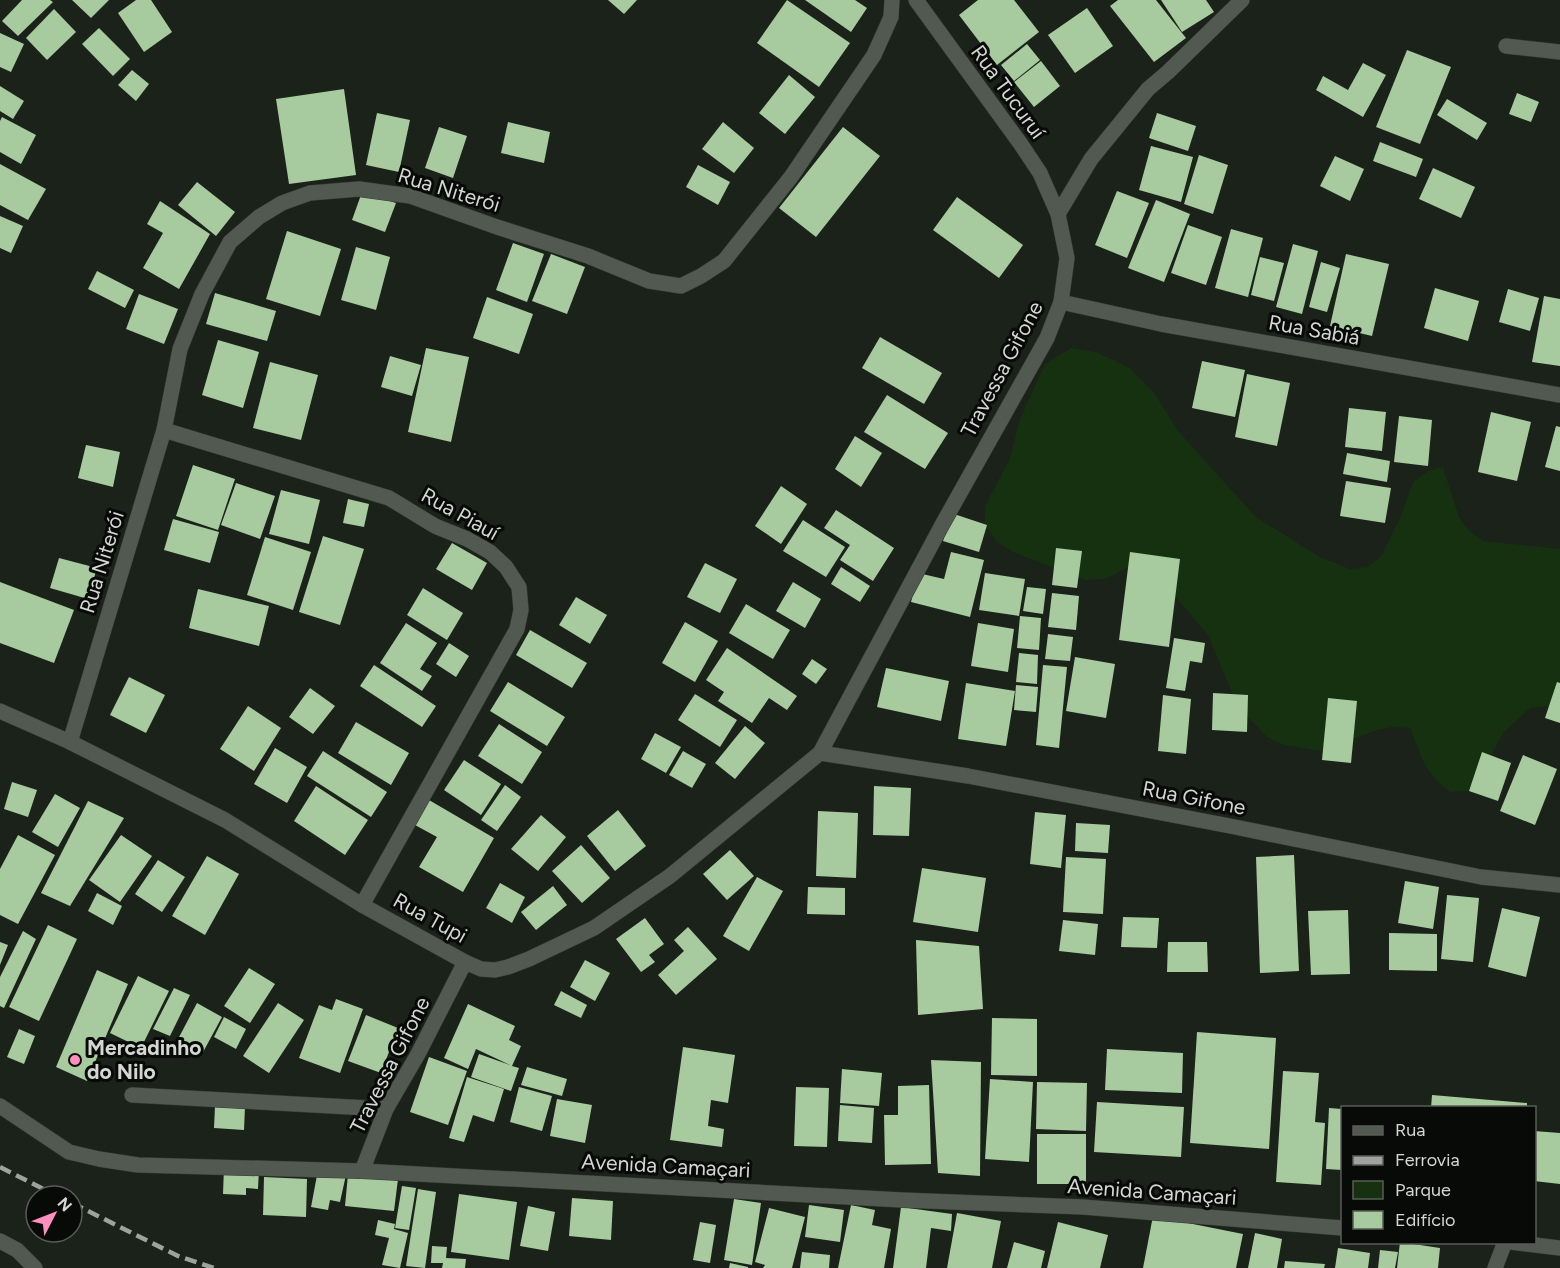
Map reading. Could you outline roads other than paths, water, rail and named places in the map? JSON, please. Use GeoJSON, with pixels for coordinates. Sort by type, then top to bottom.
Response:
{"type":"FeatureCollection","features":[{"type":"Feature","properties":{"kind":"street","name":"Rua Niterói"},"geometry":{"type":"LineString","coordinates":[[70,742],[164,430],[180,349],[202,294],[230,242],[259,217],[282,203],[310,193],[359,189],[410,196],[588,256],[649,281],[681,286],[724,261],[791,177],[873,55],[891,17],[891,0]]}},
{"type":"Feature","properties":{"kind":"street","name":"Rua Tucuruí"},"geometry":{"type":"LineString","coordinates":[[916,0],[1040,173],[1058,214]]}},
{"type":"Feature","properties":{"kind":"street"},"geometry":{"type":"LineString","coordinates":[[1058,214],[1091,159],[1148,89],[1242,0]]}},
{"type":"Feature","properties":{"kind":"street"},"geometry":{"type":"LineString","coordinates":[[1506,46],[1560,52]]}},
{"type":"Feature","properties":{"kind":"street","name":"Travessa Gifone"},"geometry":{"type":"LineString","coordinates":[[820,753],[942,525],[1047,338],[1061,302],[1067,258],[1058,214]]}},
{"type":"Feature","properties":{"kind":"street","name":"Rua Sabiá"},"geometry":{"type":"LineString","coordinates":[[1061,302],[1161,324],[1560,395]]}},
{"type":"Feature","properties":{"kind":"street","name":"Rua Piauí"},"geometry":{"type":"LineString","coordinates":[[164,430],[390,498],[435,526],[467,539],[490,552],[506,567],[519,587],[521,610],[517,628],[362,905]]}},
{"type":"Feature","properties":{"kind":"street","name":"Rua Tupi"},"geometry":{"type":"LineString","coordinates":[[0,711],[70,742],[225,820],[362,905],[465,962],[481,969],[495,970],[529,959],[594,928],[670,876],[820,753]]}},
{"type":"Feature","properties":{"kind":"street","name":"Rua Gifone"},"geometry":{"type":"LineString","coordinates":[[820,753],[980,778],[1481,877],[1560,885]]}},
{"type":"Feature","properties":{"kind":"street","name":"Travessa Gifone"},"geometry":{"type":"LineString","coordinates":[[362,1171],[386,1109],[418,1054],[465,962]]}},
{"type":"Feature","properties":{"kind":"street"},"geometry":{"type":"LineString","coordinates":[[132,1095],[386,1109]]}},
{"type":"Feature","properties":{"kind":"street","name":"Avenida Camaçari"},"geometry":{"type":"LineString","coordinates":[[1,1108],[69,1152],[138,1165],[362,1171],[902,1200],[1083,1207],[1341,1228]]}},
{"type":"Feature","properties":{"kind":"street"},"geometry":{"type":"LineString","coordinates":[[0,1241],[17,1250],[35,1268]]}},
{"type":"Feature","properties":{"kind":"street"},"geometry":{"type":"LineString","coordinates":[[1495,1268],[1504,1244]]}},
{"type":"Feature","properties":{"kind":"street"},"geometry":{"type":"LineString","coordinates":[[1527,1244],[1560,1248]]}},
{"type":"Feature","properties":{"kind":"railway"},"geometry":{"type":"LineString","coordinates":[[0,1167],[33,1184]]}},
{"type":"Feature","properties":{"kind":"railway"},"geometry":{"type":"LineString","coordinates":[[84,1209],[178,1256],[214,1268]]}},
{"type":"Feature","properties":{"kind":"place","name":"Mercadinho do Nilo"},"geometry":{"type":"Point","coordinates":[75,1060]}}]}
